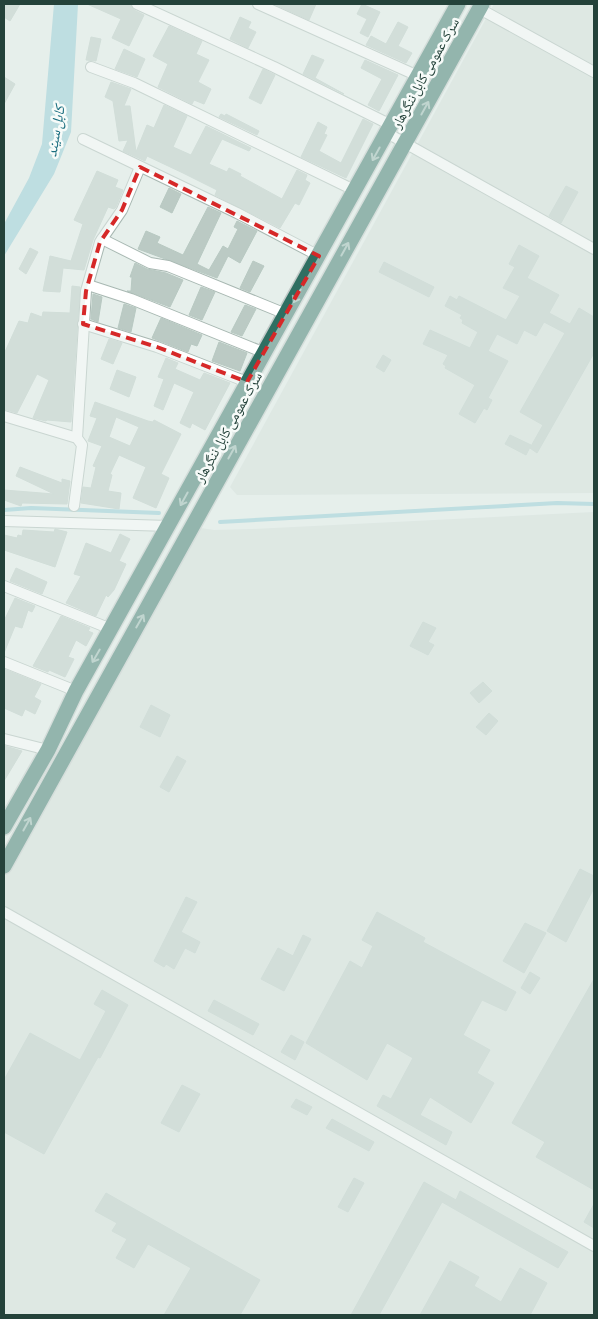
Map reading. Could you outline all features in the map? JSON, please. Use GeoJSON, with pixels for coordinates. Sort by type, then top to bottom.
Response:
{"type":"FeatureCollection","features":[{"type":"Feature","properties":{"kind":"highway","name":"سرک عمومی کابل ننگرهار"},"geometry":{"type":"LineString","coordinates":[[5,823],[48,750],[76,692],[356,191],[458,4]]}},
{"type":"Feature","properties":{"kind":"highway","name":"سرک عمومی کابل ننگرهار"},"geometry":{"type":"LineString","coordinates":[[4,866],[481,6]]}},
{"type":"Feature","properties":{"kind":"street"},"geometry":{"type":"LineString","coordinates":[[138,4],[274,67],[389,129],[405,143],[594,249]]}},
{"type":"Feature","properties":{"kind":"street"},"geometry":{"type":"LineString","coordinates":[[258,4],[418,76]]}},
{"type":"Feature","properties":{"kind":"street"},"geometry":{"type":"LineString","coordinates":[[481,6],[594,72]]}},
{"type":"Feature","properties":{"kind":"street"},"geometry":{"type":"LineString","coordinates":[[91,67],[134,83],[356,191]]}},
{"type":"Feature","properties":{"kind":"street"},"geometry":{"type":"LineString","coordinates":[[83,139],[237,213],[319,256]]}},
{"type":"Feature","properties":{"kind":"street"},"geometry":{"type":"LineString","coordinates":[[77,438],[83,324],[88,285],[102,239],[122,210],[140,167]]}},
{"type":"Feature","properties":{"kind":"street"},"geometry":{"type":"LineString","coordinates":[[102,239],[150,263],[168,266],[286,314]]}},
{"type":"Feature","properties":{"kind":"street"},"geometry":{"type":"LineString","coordinates":[[88,285],[131,299],[264,353]]}},
{"type":"Feature","properties":{"kind":"street"},"geometry":{"type":"LineString","coordinates":[[83,324],[157,347],[248,382]]}},
{"type":"Feature","properties":{"kind":"street"},"geometry":{"type":"LineString","coordinates":[[4,416],[77,438],[82,445],[74,506]]}},
{"type":"Feature","properties":{"kind":"street"},"geometry":{"type":"LineString","coordinates":[[4,521],[169,526]]}},
{"type":"Feature","properties":{"kind":"street"},"geometry":{"type":"LineString","coordinates":[[4,586],[111,629]]}},
{"type":"Feature","properties":{"kind":"street"},"geometry":{"type":"LineString","coordinates":[[4,662],[76,692]]}},
{"type":"Feature","properties":{"kind":"street"},"geometry":{"type":"LineString","coordinates":[[4,738],[48,750]]}},
{"type":"Feature","properties":{"kind":"street"},"geometry":{"type":"LineString","coordinates":[[4,912],[594,1246]]}},
{"type":"Feature","properties":{"kind":"highlighted area"},"geometry":{"type":"Polygon","coordinates":[[[140,167],[319,256],[247,382],[157,347],[83,324],[86,291],[100,242],[122,210],[140,167]]]}},
{"type":"Feature","properties":{"kind":"shaded area"},"geometry":{"type":"Polygon","coordinates":[[[494,4],[594,4],[594,493],[237,495],[230,487],[494,4]]]}},
{"type":"Feature","properties":{"kind":"shaded area"},"geometry":{"type":"Polygon","coordinates":[[[594,512],[594,1315],[4,1315],[4,866],[194,527],[214,530],[253,529],[594,512]]]}},
{"type":"Feature","properties":{"kind":"water","name":"کابل سيند"},"geometry":{"type":"Polygon","coordinates":[[[54,4],[78,4],[71,132],[54,174],[4,256],[4,224],[29,178],[42,144],[54,4]]]}},
{"type":"Feature","properties":{"kind":"building"},"geometry":{"type":"Polygon","coordinates":[[[4,4],[20,4],[10,21],[4,17],[4,4]]]}},
{"type":"Feature","properties":{"kind":"building"},"geometry":{"type":"Polygon","coordinates":[[[87,4],[130,4],[134,10],[144,15],[129,46],[112,38],[121,19],[87,4]]]}},
{"type":"Feature","properties":{"kind":"building"},"geometry":{"type":"Polygon","coordinates":[[[274,4],[316,4],[309,20],[274,4]]]}},
{"type":"Feature","properties":{"kind":"building"},"geometry":{"type":"Polygon","coordinates":[[[362,4],[380,12],[368,37],[360,33],[367,19],[357,14],[362,4]]]}},
{"type":"Feature","properties":{"kind":"building"},"geometry":{"type":"Polygon","coordinates":[[[240,17],[251,22],[248,28],[256,32],[248,48],[230,39],[240,17]]]}},
{"type":"Feature","properties":{"kind":"building"},"geometry":{"type":"Polygon","coordinates":[[[398,22],[408,27],[398,46],[412,53],[406,63],[366,45],[371,36],[386,44],[398,22]]]}},
{"type":"Feature","properties":{"kind":"building"},"geometry":{"type":"Polygon","coordinates":[[[169,26],[202,41],[196,54],[209,60],[198,82],[211,89],[204,104],[194,100],[192,104],[158,87],[168,64],[153,56],[169,26]]]}},
{"type":"Feature","properties":{"kind":"building"},"geometry":{"type":"Polygon","coordinates":[[[91,37],[101,39],[96,61],[86,60],[91,37]]]}},
{"type":"Feature","properties":{"kind":"building"},"geometry":{"type":"Polygon","coordinates":[[[124,49],[145,59],[137,77],[115,69],[124,49]]]}},
{"type":"Feature","properties":{"kind":"building"},"geometry":{"type":"Polygon","coordinates":[[[312,55],[324,60],[315,78],[344,94],[303,74],[312,55]]]}},
{"type":"Feature","properties":{"kind":"building"},"geometry":{"type":"Polygon","coordinates":[[[365,60],[398,75],[379,111],[368,105],[382,79],[361,68],[365,60]]]}},
{"type":"Feature","properties":{"kind":"building"},"geometry":{"type":"Polygon","coordinates":[[[263,69],[275,75],[261,104],[249,98],[263,69]]]}},
{"type":"Feature","properties":{"kind":"building"},"geometry":{"type":"Polygon","coordinates":[[[4,77],[15,84],[4,104],[4,77]]]}},
{"type":"Feature","properties":{"kind":"building"},"geometry":{"type":"Polygon","coordinates":[[[111,82],[131,89],[124,106],[130,106],[136,152],[147,125],[154,128],[164,105],[187,116],[173,147],[191,155],[206,126],[251,148],[249,151],[222,139],[209,164],[227,172],[229,168],[282,199],[297,170],[307,175],[305,180],[310,183],[299,205],[295,203],[280,228],[215,195],[217,190],[183,173],[147,156],[145,161],[123,151],[128,140],[119,141],[113,101],[105,97],[111,82]]]}},
{"type":"Feature","properties":{"kind":"building"},"geometry":{"type":"Polygon","coordinates":[[[221,114],[225,116],[226,114],[259,131],[257,135],[219,117],[221,114]]]}},
{"type":"Feature","properties":{"kind":"building"},"geometry":{"type":"Polygon","coordinates":[[[363,119],[373,124],[346,178],[301,157],[318,122],[327,127],[324,134],[327,135],[319,151],[341,163],[363,119]]]}},
{"type":"Feature","properties":{"kind":"building"},"geometry":{"type":"Polygon","coordinates":[[[97,171],[118,180],[115,187],[123,190],[116,207],[114,209],[108,207],[93,240],[84,270],[63,268],[60,292],[43,291],[50,256],[71,261],[83,224],[74,220],[97,171]]]}},
{"type":"Feature","properties":{"kind":"building"},"geometry":{"type":"Polygon","coordinates":[[[566,186],[578,192],[561,223],[549,216],[566,186]]]}},
{"type":"Feature","properties":{"kind":"building"},"geometry":{"type":"Polygon","coordinates":[[[169,188],[181,194],[172,213],[160,207],[169,188]]]}},
{"type":"Feature","properties":{"kind":"building"},"geometry":{"type":"Polygon","coordinates":[[[208,207],[221,213],[197,264],[209,270],[223,246],[228,249],[238,229],[234,227],[237,221],[257,231],[240,263],[228,256],[217,278],[138,249],[146,231],[160,237],[157,243],[183,255],[208,207]]]}},
{"type":"Feature","properties":{"kind":"building"},"geometry":{"type":"Polygon","coordinates":[[[519,245],[539,256],[527,278],[559,295],[549,313],[570,324],[579,308],[594,317],[594,353],[537,453],[530,448],[543,425],[520,412],[565,333],[544,322],[536,336],[524,330],[517,344],[497,334],[488,351],[508,361],[488,398],[492,400],[487,410],[484,408],[475,423],[459,414],[475,385],[445,368],[446,366],[443,364],[448,355],[423,344],[430,330],[470,348],[478,332],[462,323],[463,320],[460,318],[462,315],[445,306],[450,296],[457,300],[459,296],[506,320],[520,296],[503,288],[515,267],[509,264],[519,245]]]}},
{"type":"Feature","properties":{"kind":"building"},"geometry":{"type":"Polygon","coordinates":[[[30,248],[38,252],[26,274],[19,269],[30,248]]]}},
{"type":"Feature","properties":{"kind":"building"},"geometry":{"type":"Polygon","coordinates":[[[253,261],[264,266],[250,292],[240,288],[253,261]]]}},
{"type":"Feature","properties":{"kind":"building"},"geometry":{"type":"Polygon","coordinates":[[[384,262],[434,287],[429,297],[379,272],[384,262]]]}},
{"type":"Feature","properties":{"kind":"building"},"geometry":{"type":"Polygon","coordinates":[[[135,263],[147,269],[166,273],[183,280],[170,307],[127,291],[131,291],[132,277],[130,277],[135,263]]]}},
{"type":"Feature","properties":{"kind":"building"},"geometry":{"type":"Polygon","coordinates":[[[72,286],[80,287],[71,422],[46,421],[33,418],[49,380],[37,374],[17,413],[4,409],[4,354],[19,321],[28,323],[31,313],[42,317],[43,312],[70,313],[72,286]]]}},
{"type":"Feature","properties":{"kind":"building"},"geometry":{"type":"Polygon","coordinates":[[[201,287],[215,292],[202,320],[189,315],[201,287]]]}},
{"type":"Feature","properties":{"kind":"building"},"geometry":{"type":"Polygon","coordinates":[[[93,294],[102,297],[98,322],[91,319],[93,294]]]}},
{"type":"Feature","properties":{"kind":"building"},"geometry":{"type":"Polygon","coordinates":[[[124,304],[136,308],[131,332],[118,328],[124,304]]]}},
{"type":"Feature","properties":{"kind":"building"},"geometry":{"type":"Polygon","coordinates":[[[245,305],[256,309],[242,336],[231,332],[245,305]]]}},
{"type":"Feature","properties":{"kind":"building"},"geometry":{"type":"Polygon","coordinates":[[[161,318],[202,335],[197,346],[191,344],[188,352],[152,338],[161,318]]]}},
{"type":"Feature","properties":{"kind":"building"},"geometry":{"type":"Polygon","coordinates":[[[109,339],[122,343],[113,364],[101,359],[109,339]]]}},
{"type":"Feature","properties":{"kind":"building"},"geometry":{"type":"Polygon","coordinates":[[[219,342],[247,353],[240,371],[212,361],[219,342]]]}},
{"type":"Feature","properties":{"kind":"building"},"geometry":{"type":"Polygon","coordinates":[[[383,355],[391,360],[384,372],[376,367],[383,355]]]}},
{"type":"Feature","properties":{"kind":"building"},"geometry":{"type":"Polygon","coordinates":[[[166,358],[178,363],[175,369],[200,380],[204,373],[230,383],[205,430],[192,423],[190,428],[180,423],[194,392],[174,383],[163,410],[154,406],[164,379],[158,377],[166,358]]]}},
{"type":"Feature","properties":{"kind":"building"},"geometry":{"type":"Polygon","coordinates":[[[117,370],[136,377],[129,397],[110,389],[117,370]]]}},
{"type":"Feature","properties":{"kind":"building"},"geometry":{"type":"Polygon","coordinates":[[[95,402],[148,421],[153,422],[154,420],[181,434],[161,474],[169,478],[156,508],[133,498],[146,467],[119,455],[110,474],[112,475],[108,491],[121,493],[119,509],[81,503],[83,487],[91,488],[96,467],[93,466],[102,446],[88,441],[97,418],[90,416],[95,402]],[[116,417],[109,437],[130,446],[139,427],[116,417]]]}},
{"type":"Feature","properties":{"kind":"building"},"geometry":{"type":"Polygon","coordinates":[[[510,435],[531,445],[526,455],[505,444],[510,435]]]}},
{"type":"Feature","properties":{"kind":"building"},"geometry":{"type":"Polygon","coordinates":[[[20,467],[62,483],[62,479],[70,481],[67,504],[22,503],[21,506],[4,500],[4,490],[54,494],[16,476],[20,467]]]}},
{"type":"Feature","properties":{"kind":"building"},"geometry":{"type":"Polygon","coordinates":[[[55,529],[67,532],[55,567],[4,550],[4,535],[17,538],[18,535],[22,536],[23,530],[54,532],[55,529]]]}},
{"type":"Feature","properties":{"kind":"building"},"geometry":{"type":"Polygon","coordinates":[[[120,534],[130,539],[119,561],[126,564],[114,590],[108,597],[106,595],[96,616],[66,603],[81,576],[74,574],[86,543],[111,553],[120,534]]]}},
{"type":"Feature","properties":{"kind":"building"},"geometry":{"type":"Polygon","coordinates":[[[16,568],[47,582],[42,594],[10,581],[16,568]]]}},
{"type":"Feature","properties":{"kind":"building"},"geometry":{"type":"Polygon","coordinates":[[[15,598],[35,606],[32,612],[28,610],[22,628],[15,626],[4,653],[4,621],[15,598]]]}},
{"type":"Feature","properties":{"kind":"building"},"geometry":{"type":"Polygon","coordinates":[[[61,616],[90,628],[88,631],[93,633],[86,646],[76,640],[68,657],[74,659],[65,677],[33,666],[61,616]]]}},
{"type":"Feature","properties":{"kind":"building"},"geometry":{"type":"Polygon","coordinates":[[[423,622],[436,628],[428,642],[434,645],[428,655],[410,646],[423,622]]]}},
{"type":"Feature","properties":{"kind":"building"},"geometry":{"type":"Polygon","coordinates":[[[4,669],[41,684],[34,697],[41,701],[35,714],[25,709],[22,716],[4,708],[4,669]]]}},
{"type":"Feature","properties":{"kind":"building"},"geometry":{"type":"Polygon","coordinates":[[[483,682],[492,691],[479,703],[470,693],[483,682]]]}},
{"type":"Feature","properties":{"kind":"building"},"geometry":{"type":"Polygon","coordinates":[[[151,705],[170,715],[160,737],[140,727],[151,705]]]}},
{"type":"Feature","properties":{"kind":"building"},"geometry":{"type":"Polygon","coordinates":[[[489,713],[498,721],[486,735],[476,727],[489,713]]]}},
{"type":"Feature","properties":{"kind":"building"},"geometry":{"type":"Polygon","coordinates":[[[5,746],[22,751],[4,781],[4,748],[5,746]]]}},
{"type":"Feature","properties":{"kind":"building"},"geometry":{"type":"Polygon","coordinates":[[[177,756],[186,761],[169,792],[160,787],[177,756]]]}},
{"type":"Feature","properties":{"kind":"building"},"geometry":{"type":"Polygon","coordinates":[[[580,869],[594,876],[594,888],[566,942],[547,931],[580,869]]]}},
{"type":"Feature","properties":{"kind":"building"},"geometry":{"type":"Polygon","coordinates":[[[186,897],[197,902],[181,932],[200,942],[195,953],[185,948],[174,969],[166,964],[164,967],[154,961],[186,897]]]}},
{"type":"Feature","properties":{"kind":"building"},"geometry":{"type":"Polygon","coordinates":[[[377,912],[425,938],[423,942],[516,992],[506,1011],[482,1000],[463,1035],[490,1050],[477,1073],[494,1083],[471,1123],[430,1097],[420,1115],[452,1132],[446,1145],[377,1106],[383,1095],[391,1099],[413,1058],[387,1043],[367,1080],[306,1043],[350,961],[362,968],[373,946],[362,940],[377,912]]]}},
{"type":"Feature","properties":{"kind":"building"},"geometry":{"type":"Polygon","coordinates":[[[525,923],[546,933],[524,973],[503,961],[525,923]]]}},
{"type":"Feature","properties":{"kind":"building"},"geometry":{"type":"Polygon","coordinates":[[[303,935],[311,939],[284,991],[261,979],[278,948],[293,956],[303,935]]]}},
{"type":"Feature","properties":{"kind":"building"},"geometry":{"type":"Polygon","coordinates":[[[530,972],[540,978],[530,994],[521,988],[530,972]]]}},
{"type":"Feature","properties":{"kind":"building"},"geometry":{"type":"Polygon","coordinates":[[[594,979],[594,1190],[536,1157],[545,1142],[512,1123],[594,979]]]}},
{"type":"Feature","properties":{"kind":"building"},"geometry":{"type":"Polygon","coordinates":[[[102,990],[128,1005],[100,1058],[98,1057],[44,1154],[4,1132],[4,1080],[30,1033],[80,1060],[106,1011],[94,1004],[102,990]]]}},
{"type":"Feature","properties":{"kind":"building"},"geometry":{"type":"Polygon","coordinates":[[[214,1000],[259,1024],[253,1035],[208,1011],[214,1000]]]}},
{"type":"Feature","properties":{"kind":"building"},"geometry":{"type":"Polygon","coordinates":[[[291,1035],[304,1042],[295,1060],[281,1052],[291,1035]]]}},
{"type":"Feature","properties":{"kind":"building"},"geometry":{"type":"Polygon","coordinates":[[[182,1085],[200,1094],[179,1132],[161,1123],[182,1085]]]}},
{"type":"Feature","properties":{"kind":"building"},"geometry":{"type":"Polygon","coordinates":[[[296,1099],[312,1107],[307,1115],[291,1107],[296,1099]]]}},
{"type":"Feature","properties":{"kind":"building"},"geometry":{"type":"Polygon","coordinates":[[[332,1119],[374,1142],[369,1151],[326,1128],[332,1119]]]}},
{"type":"Feature","properties":{"kind":"building"},"geometry":{"type":"Polygon","coordinates":[[[354,1178],[364,1183],[348,1212],[338,1207],[354,1178]]]}},
{"type":"Feature","properties":{"kind":"building"},"geometry":{"type":"Polygon","coordinates":[[[424,1182],[456,1200],[460,1191],[568,1252],[558,1268],[442,1202],[379,1315],[351,1315],[424,1182]]]}},
{"type":"Feature","properties":{"kind":"building"},"geometry":{"type":"Polygon","coordinates":[[[106,1193],[260,1280],[240,1315],[164,1315],[191,1268],[148,1244],[134,1268],[116,1258],[127,1239],[112,1231],[117,1223],[95,1211],[106,1193]]]}},
{"type":"Feature","properties":{"kind":"building"},"geometry":{"type":"Polygon","coordinates":[[[594,1204],[594,1228],[584,1222],[594,1204]]]}},
{"type":"Feature","properties":{"kind":"building"},"geometry":{"type":"Polygon","coordinates":[[[450,1261],[479,1277],[474,1286],[501,1302],[520,1268],[547,1283],[530,1315],[420,1315],[450,1261]]]}},
{"type":"Feature","properties":{"kind":"waterway"},"geometry":{"type":"LineString","coordinates":[[220,522],[557,503],[594,504]]}},
{"type":"Feature","properties":{"kind":"waterway"},"geometry":{"type":"LineString","coordinates":[[4,510],[31,508],[159,513]]}}]}
